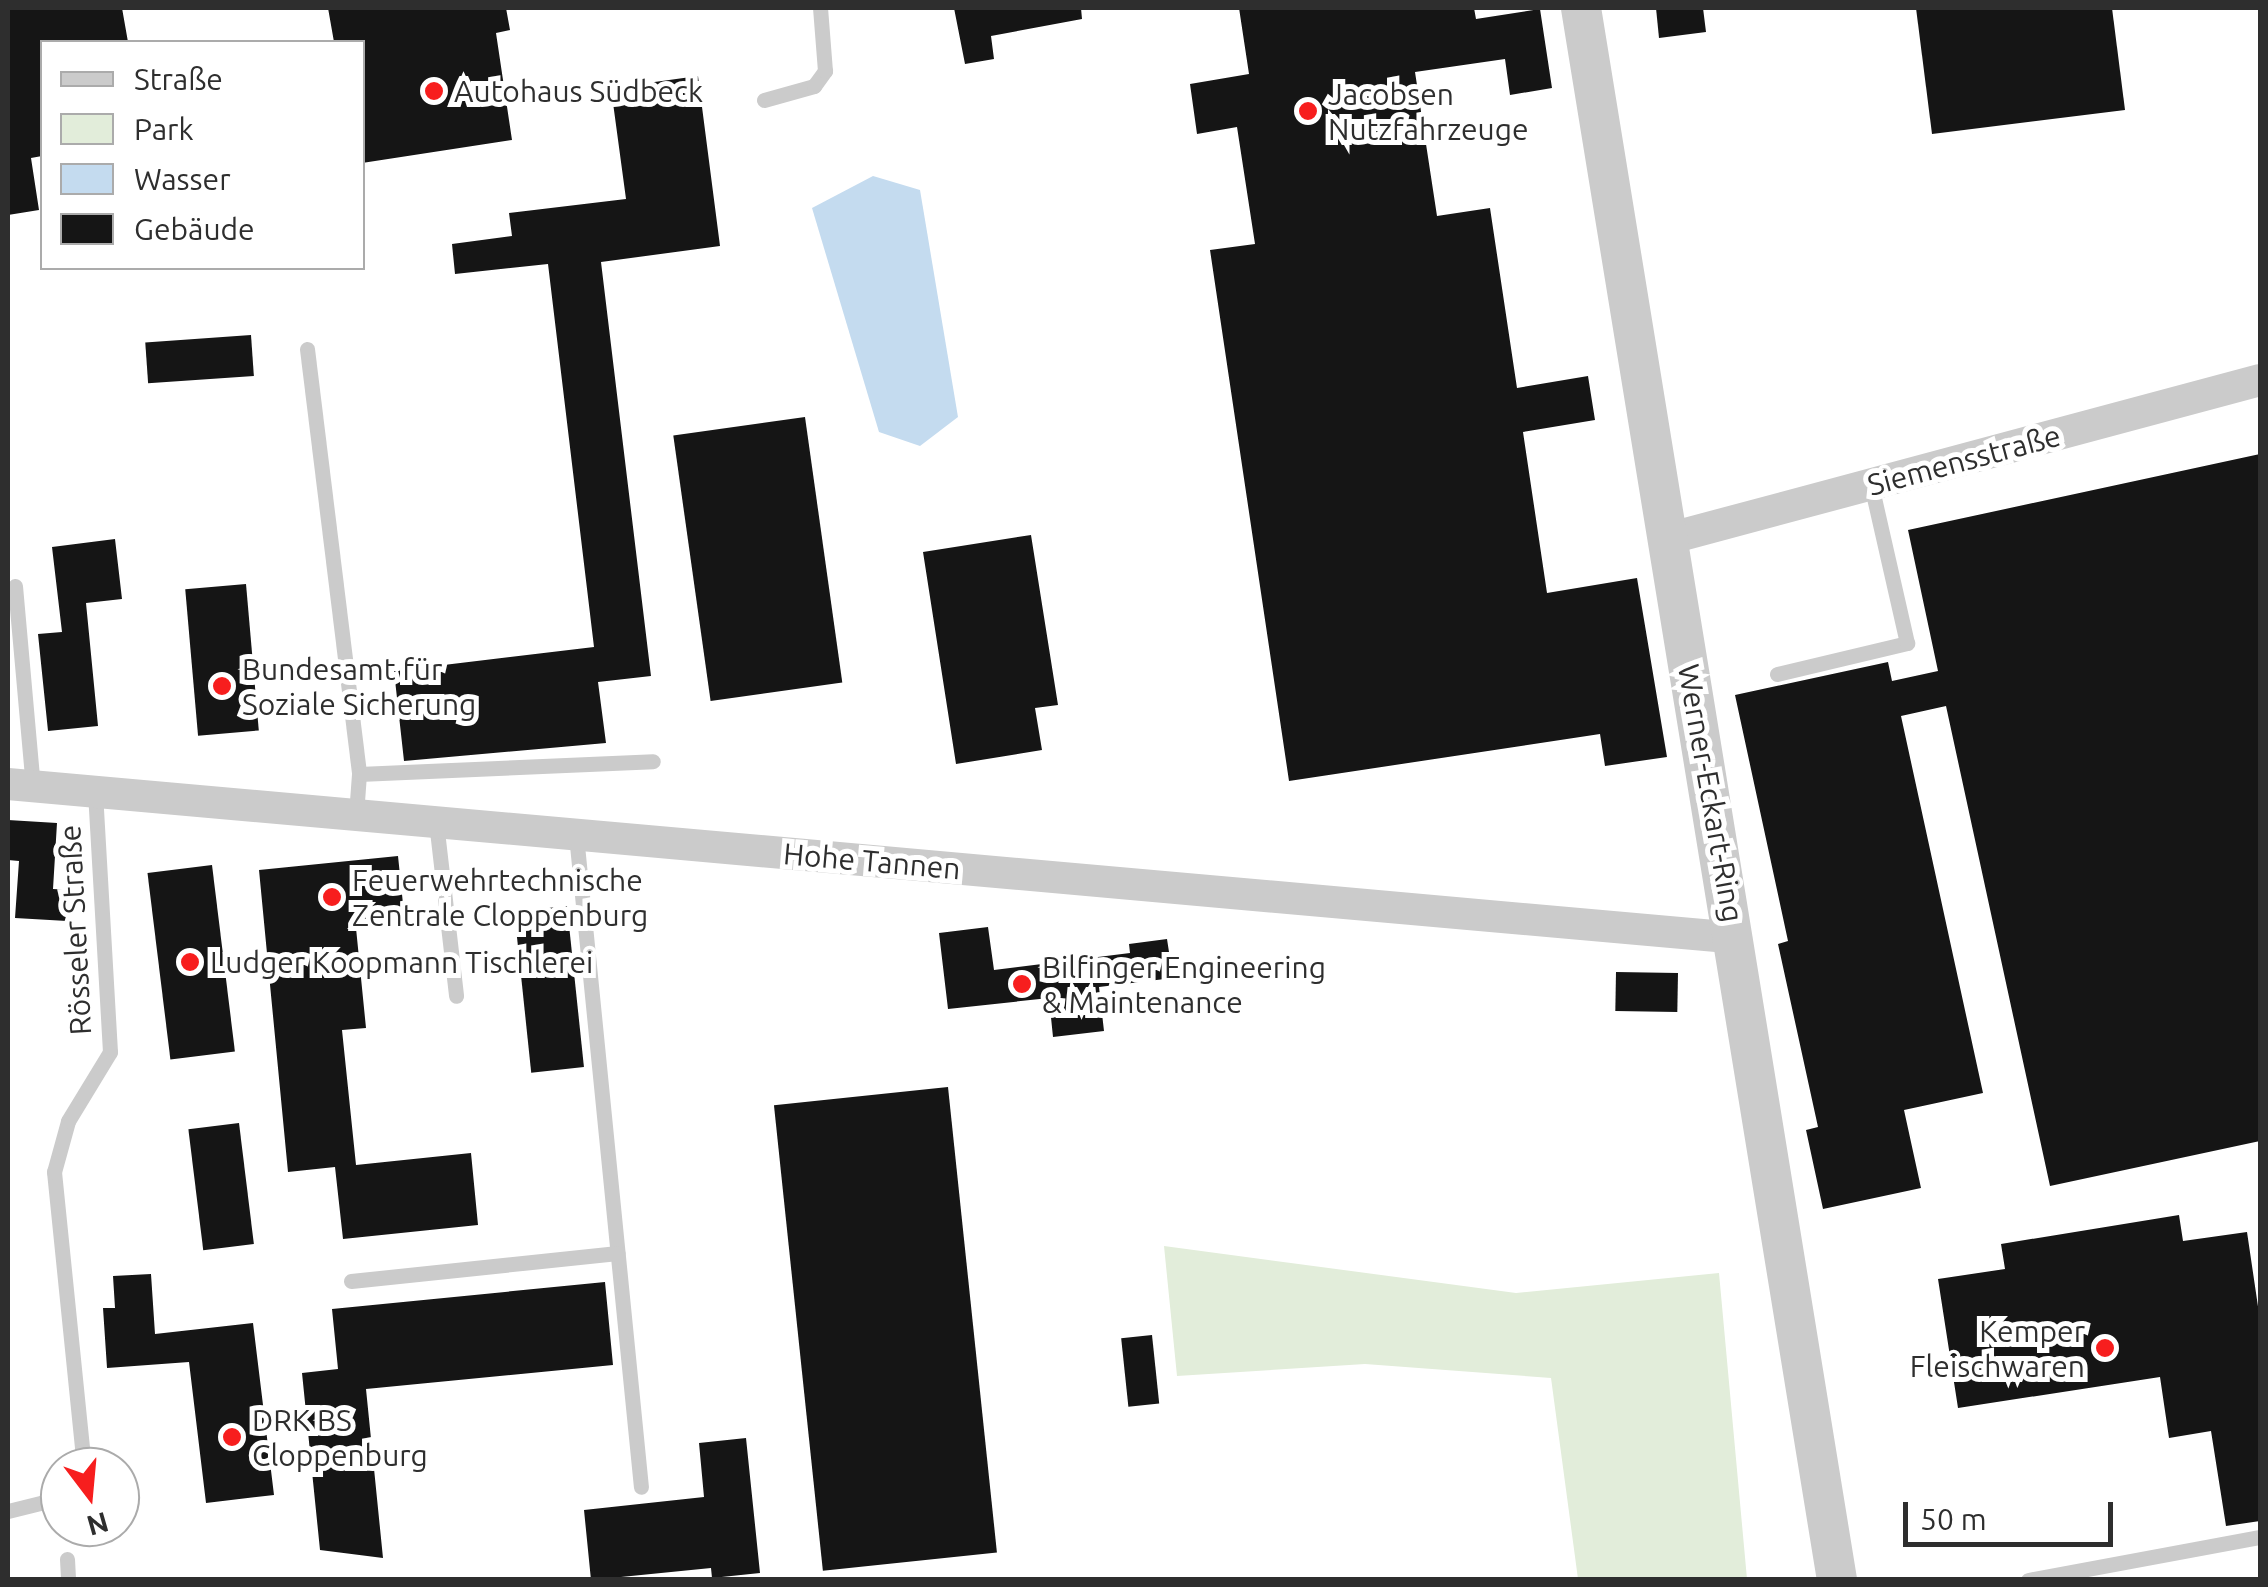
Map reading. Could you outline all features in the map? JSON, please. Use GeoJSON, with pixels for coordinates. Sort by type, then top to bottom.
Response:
{"type":"FeatureCollection","features":[{"type":"Feature","properties":{"kind":"street","name":"Werner-Eckart-Ring"},"geometry":{"type":"LineString","coordinates":[[1581,8],[1736,938],[1837,1580]]}},
{"type":"Feature","properties":{"kind":"street","name":"Siemensstraße"},"geometry":{"type":"LineString","coordinates":[[1667,539],[2260,380]]}},
{"type":"Feature","properties":{"kind":"street","name":"Hohe Tannen"},"geometry":{"type":"LineString","coordinates":[[20,785],[1736,938]]}},
{"type":"Feature","properties":{"kind":"lane"},"geometry":{"type":"LineString","coordinates":[[764,100],[814,86],[826,70],[820,8]]}},
{"type":"Feature","properties":{"kind":"lane"},"geometry":{"type":"LineString","coordinates":[[306,350],[359,774],[356,815]]}},
{"type":"Feature","properties":{"kind":"lane"},"geometry":{"type":"LineString","coordinates":[[1777,674],[1907,644],[1872,486]]}},
{"type":"Feature","properties":{"kind":"lane"},"geometry":{"type":"LineString","coordinates":[[15,586],[20,785]]}},
{"type":"Feature","properties":{"kind":"lane"},"geometry":{"type":"LineString","coordinates":[[359,774],[653,761]]}},
{"type":"Feature","properties":{"kind":"lane","name":"Rösseler Straße"},"geometry":{"type":"LineString","coordinates":[[82,1447],[54,1172],[68,1121],[110,1052],[95,792]]}},
{"type":"Feature","properties":{"kind":"lane"},"geometry":{"type":"LineString","coordinates":[[436,822],[456,996]]}},
{"type":"Feature","properties":{"kind":"lane"},"geometry":{"type":"LineString","coordinates":[[576,834],[642,1487]]}},
{"type":"Feature","properties":{"kind":"lane"},"geometry":{"type":"LineString","coordinates":[[351,1282],[618,1253]]}},
{"type":"Feature","properties":{"kind":"lane"},"geometry":{"type":"LineString","coordinates":[[8,1511],[40,1503]]}},
{"type":"Feature","properties":{"kind":"lane"},"geometry":{"type":"LineString","coordinates":[[2028,1580],[2260,1537]]}},
{"type":"Feature","properties":{"kind":"lane"},"geometry":{"type":"LineString","coordinates":[[67,1559],[68,1580]]}},
{"type":"Feature","properties":{"kind":"green space"},"geometry":{"type":"Polygon","coordinates":[[[1164,1246],[1516,1293],[1719,1273],[1747,1579],[1578,1579],[1551,1378],[1365,1364],[1177,1376],[1164,1246]]]}},
{"type":"Feature","properties":{"kind":"water"},"geometry":{"type":"Polygon","coordinates":[[[873,176],[920,190],[958,417],[920,446],[879,432],[812,208],[873,176]]]}},
{"type":"Feature","properties":{"kind":"building"},"geometry":{"type":"Polygon","coordinates":[[[8,8],[122,8],[128,40],[40,40],[40,156],[31,158],[39,210],[8,215],[8,8]]]}},
{"type":"Feature","properties":{"kind":"building","name":"Autohaus Südbeck"},"geometry":{"type":"Polygon","coordinates":[[[328,8],[506,8],[510,30],[496,33],[512,140],[365,163],[365,40],[334,40],[328,8]]]}},
{"type":"Feature","properties":{"kind":"building"},"geometry":{"type":"Polygon","coordinates":[[[954,8],[1081,8],[1082,19],[991,36],[994,59],[965,64],[954,8]]]}},
{"type":"Feature","properties":{"kind":"building"},"geometry":{"type":"Polygon","coordinates":[[[1239,8],[1474,8],[1476,19],[1540,9],[1552,88],[1510,95],[1505,59],[1415,72],[1437,216],[1490,208],[1517,388],[1588,376],[1595,420],[1523,432],[1547,593],[1637,578],[1667,757],[1605,766],[1600,734],[1289,781],[1210,250],[1255,244],[1237,127],[1197,134],[1190,84],[1249,74],[1239,8]]]}},
{"type":"Feature","properties":{"kind":"building"},"geometry":{"type":"Polygon","coordinates":[[[1656,8],[1703,8],[1706,32],[1659,38],[1656,8]]]}},
{"type":"Feature","properties":{"kind":"building"},"geometry":{"type":"Polygon","coordinates":[[[1916,8],[2112,8],[2125,110],[1932,134],[1916,8]]]}},
{"type":"Feature","properties":{"kind":"building"},"geometry":{"type":"Polygon","coordinates":[[[698,76],[720,246],[601,262],[651,676],[598,682],[606,743],[404,761],[394,671],[594,647],[548,264],[455,274],[452,244],[512,236],[509,213],[626,199],[611,88],[698,76]]]}},
{"type":"Feature","properties":{"kind":"building"},"geometry":{"type":"Polygon","coordinates":[[[251,335],[254,376],[148,383],[145,342],[251,335]]]}},
{"type":"Feature","properties":{"kind":"building"},"geometry":{"type":"Polygon","coordinates":[[[805,417],[842,682],[711,701],[673,436],[805,417]]]}},
{"type":"Feature","properties":{"kind":"building"},"geometry":{"type":"Polygon","coordinates":[[[2260,454],[2260,1141],[2050,1186],[1946,706],[1901,716],[1983,1093],[1904,1110],[1921,1188],[1823,1209],[1806,1130],[1818,1127],[1778,944],[1788,941],[1735,695],[1888,662],[1892,681],[1938,671],[1908,530],[2260,454]]]}},
{"type":"Feature","properties":{"kind":"building"},"geometry":{"type":"Polygon","coordinates":[[[1031,535],[1058,705],[1035,708],[1042,750],[956,764],[923,552],[1031,535]]]}},
{"type":"Feature","properties":{"kind":"building"},"geometry":{"type":"Polygon","coordinates":[[[115,539],[122,599],[86,603],[98,726],[48,731],[38,634],[62,632],[52,547],[115,539]]]}},
{"type":"Feature","properties":{"kind":"building"},"geometry":{"type":"Polygon","coordinates":[[[246,584],[259,730],[198,736],[185,589],[246,584]]]}},
{"type":"Feature","properties":{"kind":"building"},"geometry":{"type":"Polygon","coordinates":[[[8,820],[57,823],[53,889],[72,890],[67,921],[15,918],[19,861],[8,860],[8,820]]]}},
{"type":"Feature","properties":{"kind":"building"},"geometry":{"type":"Polygon","coordinates":[[[398,856],[405,923],[356,928],[366,1028],[342,1030],[356,1165],[471,1153],[478,1225],[343,1239],[335,1167],[288,1172],[259,870],[398,856]]]}},
{"type":"Feature","properties":{"kind":"building","name":"Ludger Koopmann Tischlerei"},"geometry":{"type":"Polygon","coordinates":[[[212,865],[235,1052],[170,1060],[147,873],[212,865]]]}},
{"type":"Feature","properties":{"kind":"building"},"geometry":{"type":"Polygon","coordinates":[[[567,906],[584,1067],[531,1073],[514,912],[567,906]]]}},
{"type":"Feature","properties":{"kind":"building","name":"Bilfinger Engineering & Maintenance"},"geometry":{"type":"Polygon","coordinates":[[[988,927],[994,970],[1130,953],[1129,944],[1167,939],[1173,978],[1099,987],[1104,1031],[1053,1037],[1049,998],[948,1009],[939,933],[988,927]]]}},
{"type":"Feature","properties":{"kind":"building"},"geometry":{"type":"Polygon","coordinates":[[[1616,972],[1678,973],[1677,1012],[1615,1011],[1616,972]]]}},
{"type":"Feature","properties":{"kind":"building"},"geometry":{"type":"Polygon","coordinates":[[[948,1087],[997,1552],[823,1571],[774,1105],[948,1087]]]}},
{"type":"Feature","properties":{"kind":"building"},"geometry":{"type":"Polygon","coordinates":[[[239,1123],[254,1244],[203,1250],[188,1129],[239,1123]]]}},
{"type":"Feature","properties":{"kind":"building","name":"Kemper Fleischwaren"},"geometry":{"type":"Polygon","coordinates":[[[2179,1215],[2183,1241],[2247,1232],[2260,1320],[2260,1521],[2226,1526],[2211,1431],[2169,1438],[2160,1377],[1958,1408],[1938,1279],[2005,1269],[2001,1244],[2179,1215]]]}},
{"type":"Feature","properties":{"kind":"building","name":"DRK BS Cloppenburg"},"geometry":{"type":"Polygon","coordinates":[[[151,1274],[155,1334],[253,1323],[274,1495],[206,1503],[189,1362],[107,1368],[103,1308],[115,1308],[113,1276],[151,1274]]]}},
{"type":"Feature","properties":{"kind":"building"},"geometry":{"type":"Polygon","coordinates":[[[605,1282],[613,1365],[366,1389],[383,1558],[320,1550],[302,1373],[338,1369],[332,1309],[605,1282]]]}},
{"type":"Feature","properties":{"kind":"building"},"geometry":{"type":"Polygon","coordinates":[[[1152,1335],[1159,1404],[1128,1407],[1121,1338],[1152,1335]]]}},
{"type":"Feature","properties":{"kind":"building"},"geometry":{"type":"Polygon","coordinates":[[[746,1438],[760,1573],[712,1578],[711,1568],[591,1580],[584,1510],[704,1497],[699,1443],[746,1438]]]}},
{"type":"Feature","properties":{"kind":"place","name":"Autohaus Südbeck"},"geometry":{"type":"Point","coordinates":[434,91]}},
{"type":"Feature","properties":{"kind":"place","name":"Jacobsen Nutzfahrzeuge"},"geometry":{"type":"Point","coordinates":[1308,111]}},
{"type":"Feature","properties":{"kind":"place","name":"Bundesamt für Soziale Sicherung"},"geometry":{"type":"Point","coordinates":[222,686]}},
{"type":"Feature","properties":{"kind":"place","name":"Feuerwehrtechnische Zentrale Cloppenburg"},"geometry":{"type":"Point","coordinates":[332,897]}},
{"type":"Feature","properties":{"kind":"place","name":"Ludger Koopmann Tischlerei"},"geometry":{"type":"Point","coordinates":[190,962]}},
{"type":"Feature","properties":{"kind":"place","name":"Bilfinger Engineering & Maintenance"},"geometry":{"type":"Point","coordinates":[1022,984]}},
{"type":"Feature","properties":{"kind":"place","name":"Kemper Fleischwaren"},"geometry":{"type":"Point","coordinates":[2105,1348]}},
{"type":"Feature","properties":{"kind":"place","name":"DRK BS Cloppenburg"},"geometry":{"type":"Point","coordinates":[232,1437]}}]}
